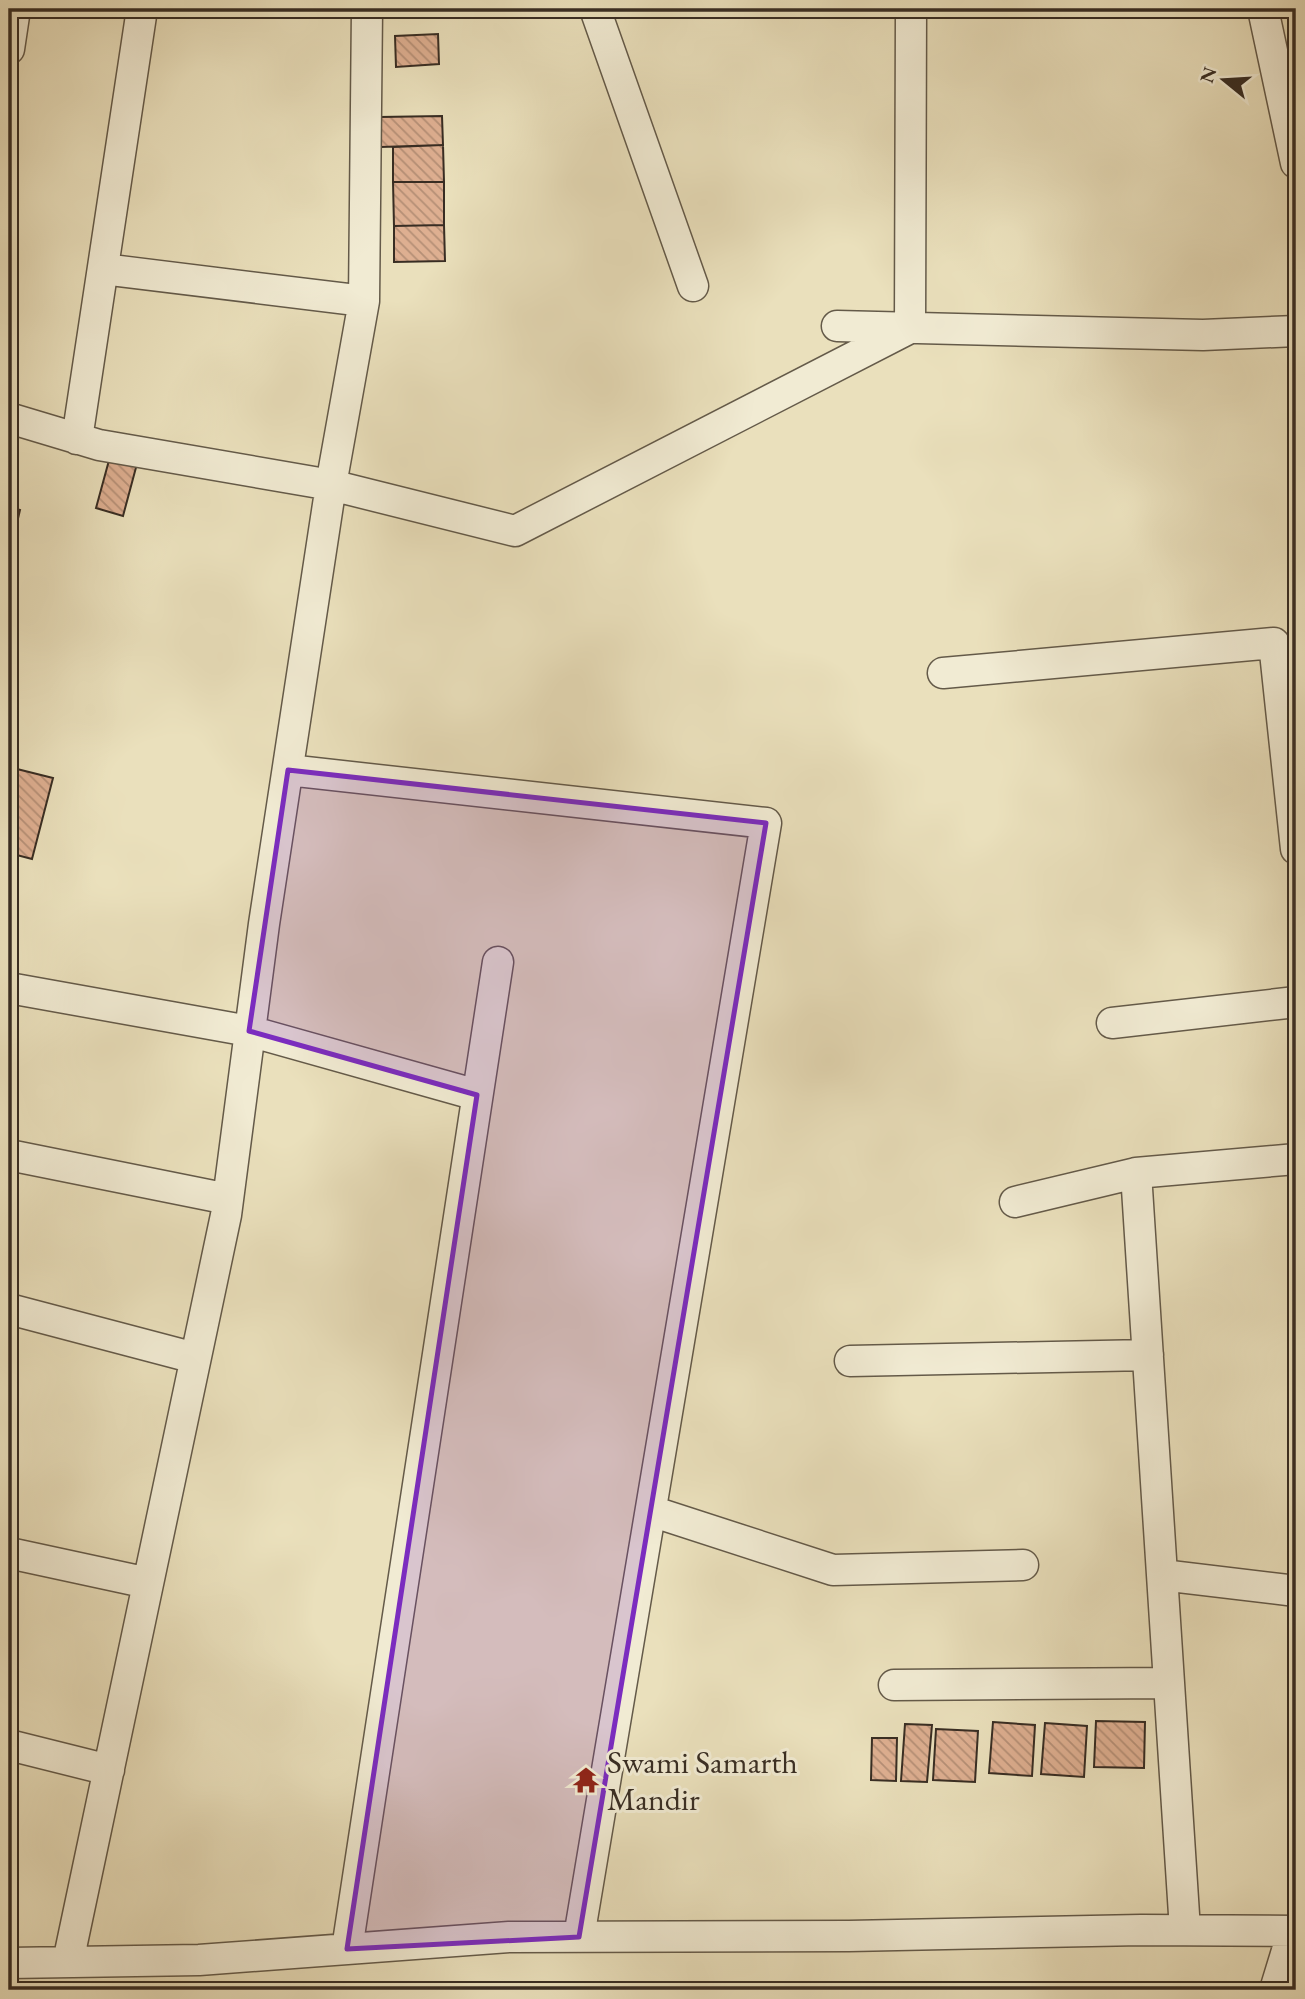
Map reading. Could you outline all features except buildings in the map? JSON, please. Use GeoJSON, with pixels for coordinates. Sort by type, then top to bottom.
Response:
{"type":"FeatureCollection","features":[{"type":"Feature","properties":{"kind":"street"},"geometry":{"type":"LineString","coordinates":[[9,50],[15,9]]}},
{"type":"Feature","properties":{"kind":"street"},"geometry":{"type":"LineString","coordinates":[[77,439],[142,9]]}},
{"type":"Feature","properties":{"kind":"street"},"geometry":{"type":"LineString","coordinates":[[68,1962],[228,1199],[249,1031],[331,485],[364,301],[367,9]]}},
{"type":"Feature","properties":{"kind":"street"},"geometry":{"type":"LineString","coordinates":[[595,9],[693,286]]}},
{"type":"Feature","properties":{"kind":"street"},"geometry":{"type":"LineString","coordinates":[[910,328],[911,9]]}},
{"type":"Feature","properties":{"kind":"street"},"geometry":{"type":"LineString","coordinates":[[1263,9],[1296,157]]}},
{"type":"Feature","properties":{"kind":"street"},"geometry":{"type":"LineString","coordinates":[[103,269],[364,301]]}},
{"type":"Feature","properties":{"kind":"street"},"geometry":{"type":"LineString","coordinates":[[837,326],[1203,335],[1296,331]]}},
{"type":"Feature","properties":{"kind":"street"},"geometry":{"type":"LineString","coordinates":[[9,418],[99,445],[331,485],[515,531],[910,328]]}},
{"type":"Feature","properties":{"kind":"street"},"geometry":{"type":"LineString","coordinates":[[943,673],[1274,643],[1296,849]]}},
{"type":"Feature","properties":{"kind":"street"},"geometry":{"type":"LineString","coordinates":[[288,769],[766,822],[579,1937]]}},
{"type":"Feature","properties":{"kind":"street"},"geometry":{"type":"LineString","coordinates":[[347,1949],[498,962]]}},
{"type":"Feature","properties":{"kind":"street"},"geometry":{"type":"LineString","coordinates":[[9,988],[249,1031],[477,1095]]}},
{"type":"Feature","properties":{"kind":"street"},"geometry":{"type":"LineString","coordinates":[[1112,1023],[1296,1002]]}},
{"type":"Feature","properties":{"kind":"street"},"geometry":{"type":"LineString","coordinates":[[9,1155],[228,1199]]}},
{"type":"Feature","properties":{"kind":"street"},"geometry":{"type":"LineString","coordinates":[[1015,1202],[1136,1174],[1296,1159]]}},
{"type":"Feature","properties":{"kind":"street"},"geometry":{"type":"LineString","coordinates":[[1136,1174],[1185,1930]]}},
{"type":"Feature","properties":{"kind":"street"},"geometry":{"type":"LineString","coordinates":[[9,1309],[195,1358]]}},
{"type":"Feature","properties":{"kind":"street"},"geometry":{"type":"LineString","coordinates":[[850,1361],[1147,1354]]}},
{"type":"Feature","properties":{"kind":"street"},"geometry":{"type":"LineString","coordinates":[[651,1511],[833,1570],[1023,1565]]}},
{"type":"Feature","properties":{"kind":"street"},"geometry":{"type":"LineString","coordinates":[[9,1553],[148,1583]]}},
{"type":"Feature","properties":{"kind":"street"},"geometry":{"type":"LineString","coordinates":[[1162,1575],[1296,1591]]}},
{"type":"Feature","properties":{"kind":"street"},"geometry":{"type":"LineString","coordinates":[[894,1685],[1169,1683]]}},
{"type":"Feature","properties":{"kind":"street"},"geometry":{"type":"LineString","coordinates":[[9,1745],[109,1770]]}},
{"type":"Feature","properties":{"kind":"street"},"geometry":{"type":"LineString","coordinates":[[9,1963],[199,1959],[509,1937],[1295,1931],[1275,1990]]}},
{"type":"Feature","properties":{"kind":"highlighted area"},"geometry":{"type":"Polygon","coordinates":[[[288,770],[766,823],[579,1937],[347,1949],[477,1095],[249,1031],[288,770]]]}},
{"type":"Feature","properties":{"kind":"place","name":"Swami Samarth Mandir"},"geometry":{"type":"Point","coordinates":[586,1780]}}]}
